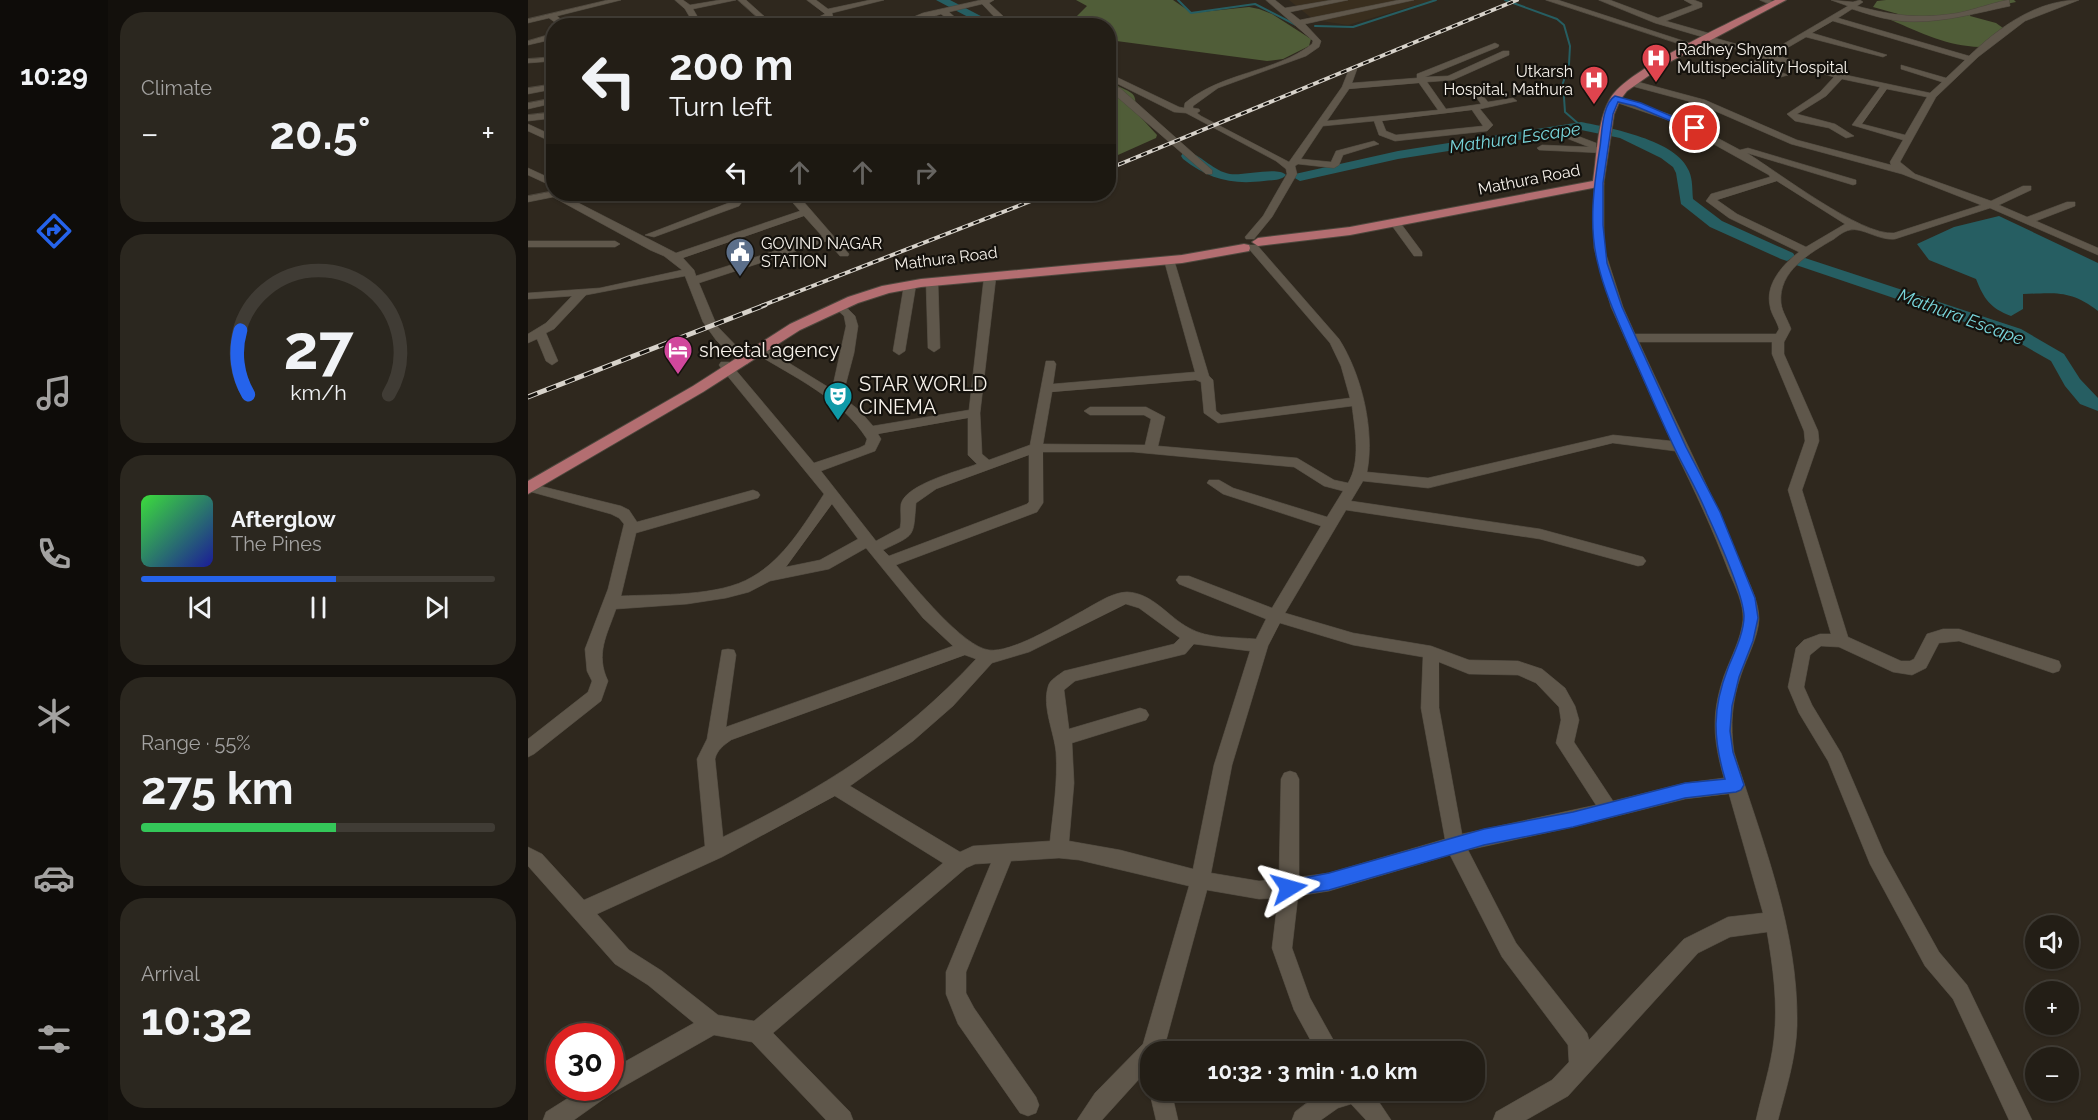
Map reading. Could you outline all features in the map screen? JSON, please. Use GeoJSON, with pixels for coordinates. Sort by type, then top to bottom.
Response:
{"type":"FeatureCollection","features":[{"type":"Feature","properties":{"kind":"main road","name":"Mathura Road"},"geometry":{"type":"LineString","coordinates":[[741,358],[759,350],[795,327],[839,306],[887,289],[1100,264],[1395,223],[1599,183],[1607,125],[1615,99],[1631,83],[1774,1]]}},
{"type":"Feature","properties":{"kind":"main road","name":"Mathura Road"},"geometry":{"type":"LineString","coordinates":[[741,358],[784,326],[821,307],[882,284],[940,275],[1169,260],[1250,243]]}},
{"type":"Feature","properties":{"kind":"main road"},"geometry":{"type":"LineString","coordinates":[[529,485],[741,358]]}},
{"type":"Feature","properties":{"kind":"street"},"geometry":{"type":"LineString","coordinates":[[679,0],[694,18]]}},
{"type":"Feature","properties":{"kind":"street"},"geometry":{"type":"LineString","coordinates":[[688,8],[732,0]]}},
{"type":"Feature","properties":{"kind":"street"},"geometry":{"type":"LineString","coordinates":[[742,0],[763,18]]}},
{"type":"Feature","properties":{"kind":"street"},"geometry":{"type":"LineString","coordinates":[[811,0],[830,16],[823,18]]}},
{"type":"Feature","properties":{"kind":"street"},"geometry":{"type":"LineString","coordinates":[[826,12],[880,0]]}},
{"type":"Feature","properties":{"kind":"street"},"geometry":{"type":"LineString","coordinates":[[952,0],[963,7]]}},
{"type":"Feature","properties":{"kind":"street"},"geometry":{"type":"LineString","coordinates":[[1250,243],[1292,174],[1291,168],[1280,159],[1198,118],[1188,105],[1194,98],[1210,90],[1293,59],[1313,48],[1317,41],[1301,22],[1270,0]]}},
{"type":"Feature","properties":{"kind":"street"},"geometry":{"type":"LineString","coordinates":[[1279,0],[1286,11]]}},
{"type":"Feature","properties":{"kind":"street"},"geometry":{"type":"LineString","coordinates":[[1286,11],[1344,0]]}},
{"type":"Feature","properties":{"kind":"street"},"geometry":{"type":"LineString","coordinates":[[1301,22],[1410,0]]}},
{"type":"Feature","properties":{"kind":"street"},"geometry":{"type":"LineString","coordinates":[[1550,0],[1695,46]]}},
{"type":"Feature","properties":{"kind":"street"},"geometry":{"type":"LineString","coordinates":[[1603,0],[1766,57],[1932,96]]}},
{"type":"Feature","properties":{"kind":"street"},"geometry":{"type":"LineString","coordinates":[[1658,21],[1699,5],[1688,0]]}},
{"type":"Feature","properties":{"kind":"street"},"geometry":{"type":"LineString","coordinates":[[1835,0],[1893,18],[1931,19],[2007,4],[2005,0]]}},
{"type":"Feature","properties":{"kind":"street"},"geometry":{"type":"LineString","coordinates":[[1784,75],[1755,65],[1862,0]]}},
{"type":"Feature","properties":{"kind":"street"},"geometry":{"type":"LineString","coordinates":[[1901,171],[1895,162],[1932,96],[1947,81],[1970,59],[2024,18],[2075,0]]}},
{"type":"Feature","properties":{"kind":"street"},"geometry":{"type":"LineString","coordinates":[[567,18],[611,1]]}},
{"type":"Feature","properties":{"kind":"street"},"geometry":{"type":"LineString","coordinates":[[918,18],[987,1],[1000,18]]}},
{"type":"Feature","properties":{"kind":"street"},"geometry":{"type":"LineString","coordinates":[[947,12],[953,18]]}},
{"type":"Feature","properties":{"kind":"street"},"geometry":{"type":"LineString","coordinates":[[1831,18],[1970,59]]}},
{"type":"Feature","properties":{"kind":"street"},"geometry":{"type":"LineString","coordinates":[[1871,30],[1893,18]]}},
{"type":"Feature","properties":{"kind":"street"},"geometry":{"type":"LineString","coordinates":[[528,21],[546,21]]}},
{"type":"Feature","properties":{"kind":"street"},"geometry":{"type":"LineString","coordinates":[[528,28],[546,24]]}},
{"type":"Feature","properties":{"kind":"street"},"geometry":{"type":"LineString","coordinates":[[1805,34],[1883,56]]}},
{"type":"Feature","properties":{"kind":"street"},"geometry":{"type":"LineString","coordinates":[[528,43],[546,38]]}},
{"type":"Feature","properties":{"kind":"street"},"geometry":{"type":"LineString","coordinates":[[1407,81],[1495,45]]}},
{"type":"Feature","properties":{"kind":"street"},"geometry":{"type":"LineString","coordinates":[[1346,87],[1450,78],[1506,53]]}},
{"type":"Feature","properties":{"kind":"street"},"geometry":{"type":"LineString","coordinates":[[528,62],[546,60]]}},
{"type":"Feature","properties":{"kind":"street"},"geometry":{"type":"LineString","coordinates":[[1904,67],[1947,81]]}},
{"type":"Feature","properties":{"kind":"street"},"geometry":{"type":"LineString","coordinates":[[1295,163],[1346,87],[1353,69]]}},
{"type":"Feature","properties":{"kind":"street"},"geometry":{"type":"LineString","coordinates":[[1857,80],[1872,70]]}},
{"type":"Feature","properties":{"kind":"street"},"geometry":{"type":"LineString","coordinates":[[1840,76],[1823,94],[1791,114],[1798,119],[1832,126],[1849,136]]}},
{"type":"Feature","properties":{"kind":"street"},"geometry":{"type":"LineString","coordinates":[[1116,79],[1177,110],[1192,111],[1268,147],[1295,163],[1300,171],[1293,187],[1250,243]]}},
{"type":"Feature","properties":{"kind":"street"},"geometry":{"type":"LineString","coordinates":[[1421,80],[1444,112]]}},
{"type":"Feature","properties":{"kind":"street"},"geometry":{"type":"LineString","coordinates":[[528,91],[546,82]]}},
{"type":"Feature","properties":{"kind":"street"},"geometry":{"type":"LineString","coordinates":[[1631,83],[1702,102],[1794,142],[1901,171],[2029,220],[2098,252]]}},
{"type":"Feature","properties":{"kind":"street"},"geometry":{"type":"LineString","coordinates":[[1885,86],[1857,125],[1908,139]]}},
{"type":"Feature","properties":{"kind":"street"},"geometry":{"type":"LineString","coordinates":[[1474,88],[1486,105]]}},
{"type":"Feature","properties":{"kind":"street"},"geometry":{"type":"LineString","coordinates":[[1116,90],[1209,172]]}},
{"type":"Feature","properties":{"kind":"street"},"geometry":{"type":"LineString","coordinates":[[1615,99],[1683,122],[1735,148],[1854,225],[1880,236],[1889,237],[1991,205],[2027,188]]}},
{"type":"Feature","properties":{"kind":"street"},"geometry":{"type":"LineString","coordinates":[[1320,124],[1444,112],[1513,101]]}},
{"type":"Feature","properties":{"kind":"street"},"geometry":{"type":"LineString","coordinates":[[528,106],[546,102]]}},
{"type":"Feature","properties":{"kind":"street"},"geometry":{"type":"LineString","coordinates":[[1377,118],[1382,133],[1395,138],[1487,128],[1488,124],[1474,107]]}},
{"type":"Feature","properties":{"kind":"street"},"geometry":{"type":"LineString","coordinates":[[528,118],[546,116]]}},
{"type":"Feature","properties":{"kind":"street"},"geometry":{"type":"LineString","coordinates":[[528,127],[546,136]]}},
{"type":"Feature","properties":{"kind":"street"},"geometry":{"type":"LineString","coordinates":[[1757,137],[1767,131]]}},
{"type":"Feature","properties":{"kind":"street"},"geometry":{"type":"LineString","coordinates":[[1559,132],[1605,146]]}},
{"type":"Feature","properties":{"kind":"street"},"geometry":{"type":"LineString","coordinates":[[1735,148],[1747,142]]}},
{"type":"Feature","properties":{"kind":"street"},"geometry":{"type":"LineString","coordinates":[[1295,163],[1334,165],[1339,153],[1374,144]]}},
{"type":"Feature","properties":{"kind":"street"},"geometry":{"type":"LineString","coordinates":[[1542,148],[1605,146]]}},
{"type":"Feature","properties":{"kind":"street"},"geometry":{"type":"LineString","coordinates":[[1735,148],[1852,182]]}},
{"type":"Feature","properties":{"kind":"street"},"geometry":{"type":"LineString","coordinates":[[528,171],[546,179]]}},
{"type":"Feature","properties":{"kind":"street"},"geometry":{"type":"LineString","coordinates":[[1776,176],[1771,180],[1715,196],[1711,201],[1733,216],[1804,255]]}},
{"type":"Feature","properties":{"kind":"street"},"geometry":{"type":"LineString","coordinates":[[528,180],[546,190]]}},
{"type":"Feature","properties":{"kind":"street"},"geometry":{"type":"LineString","coordinates":[[1599,183],[1598,225],[1602,263],[1617,307],[1727,545],[1748,598],[1751,618],[1746,641],[1724,706],[1722,731],[1725,752],[1764,877],[1786,985],[1786,1029],[1767,1120]]}},
{"type":"Feature","properties":{"kind":"street"},"geometry":{"type":"LineString","coordinates":[[528,199],[546,196]]}},
{"type":"Feature","properties":{"kind":"street"},"geometry":{"type":"LineString","coordinates":[[567,201],[654,248],[673,254],[806,212]]}},
{"type":"Feature","properties":{"kind":"street"},"geometry":{"type":"LineString","coordinates":[[586,201],[666,245],[692,276],[709,322],[741,358]]}},
{"type":"Feature","properties":{"kind":"street"},"geometry":{"type":"LineString","coordinates":[[650,235],[735,204],[738,201]]}},
{"type":"Feature","properties":{"kind":"street"},"geometry":{"type":"LineString","coordinates":[[796,201],[844,254]]}},
{"type":"Feature","properties":{"kind":"street"},"geometry":{"type":"LineString","coordinates":[[2029,220],[2071,204]]}},
{"type":"Feature","properties":{"kind":"street"},"geometry":{"type":"LineString","coordinates":[[1395,223],[1418,254]]}},
{"type":"Feature","properties":{"kind":"street"},"geometry":{"type":"LineString","coordinates":[[1841,641],[1795,490],[1812,441],[1811,431],[1776,347],[1785,329],[1775,300],[1787,267],[1846,227],[1854,225]]}},
{"type":"Feature","properties":{"kind":"street"},"geometry":{"type":"LineString","coordinates":[[528,296],[582,293],[692,276],[829,237]]}},
{"type":"Feature","properties":{"kind":"street"},"geometry":{"type":"LineString","coordinates":[[2082,244],[2098,238]]}},
{"type":"Feature","properties":{"kind":"street"},"geometry":{"type":"LineString","coordinates":[[1154,1041],[1200,880],[1223,765],[1260,646],[1355,483],[1362,465],[1359,401],[1356,387],[1335,342],[1250,243]]}},
{"type":"Feature","properties":{"kind":"street"},"geometry":{"type":"LineString","coordinates":[[528,244],[615,244]]}},
{"type":"Feature","properties":{"kind":"street"},"geometry":{"type":"LineString","coordinates":[[1169,260],[1203,377],[1209,384],[1210,413],[1218,419],[1359,401]]}},
{"type":"Feature","properties":{"kind":"street"},"geometry":{"type":"LineString","coordinates":[[987,466],[975,455],[974,413],[990,277]]}},
{"type":"Feature","properties":{"kind":"street"},"geometry":{"type":"LineString","coordinates":[[932,282],[934,348]]}},
{"type":"Feature","properties":{"kind":"street"},"geometry":{"type":"LineString","coordinates":[[899,351],[910,285]]}},
{"type":"Feature","properties":{"kind":"street"},"geometry":{"type":"LineString","coordinates":[[528,339],[550,326],[582,293]]}},
{"type":"Feature","properties":{"kind":"street"},"geometry":{"type":"LineString","coordinates":[[826,393],[839,387],[844,375],[852,324],[848,314],[839,306]]}},
{"type":"Feature","properties":{"kind":"street"},"geometry":{"type":"LineString","coordinates":[[540,333],[552,361]]}},
{"type":"Feature","properties":{"kind":"street"},"geometry":{"type":"LineString","coordinates":[[1630,338],[1780,338]]}},
{"type":"Feature","properties":{"kind":"street"},"geometry":{"type":"LineString","coordinates":[[759,350],[850,408],[871,431],[874,439],[870,447],[812,469]]}},
{"type":"Feature","properties":{"kind":"street"},"geometry":{"type":"LineString","coordinates":[[887,563],[1032,508],[1036,503],[1036,448],[1048,388],[1050,364]]}},
{"type":"Feature","properties":{"kind":"street"},"geometry":{"type":"LineString","coordinates":[[727,367],[924,609],[946,631],[968,647],[988,657]]}},
{"type":"Feature","properties":{"kind":"street"},"geometry":{"type":"LineString","coordinates":[[1048,388],[1203,377]]}},
{"type":"Feature","properties":{"kind":"street"},"geometry":{"type":"LineString","coordinates":[[1090,411],[1146,411],[1158,417],[1150,450]]}},
{"type":"Feature","properties":{"kind":"street"},"geometry":{"type":"LineString","coordinates":[[871,431],[974,413]]}},
{"type":"Feature","properties":{"kind":"street"},"geometry":{"type":"LineString","coordinates":[[765,576],[824,565],[871,544],[902,536],[907,530],[909,501],[917,494],[1036,448],[1150,450],[1297,463],[1329,483],[1428,483],[1613,439],[1680,447]]}},
{"type":"Feature","properties":{"kind":"street"},"geometry":{"type":"LineString","coordinates":[[1214,483],[1228,491],[1330,524]]}},
{"type":"Feature","properties":{"kind":"street"},"geometry":{"type":"LineString","coordinates":[[528,749],[595,696],[600,681],[595,671],[593,649],[611,603],[632,529],[628,519],[616,510],[529,485]]}},
{"type":"Feature","properties":{"kind":"street"},"geometry":{"type":"LineString","coordinates":[[611,603],[730,592],[746,587],[765,576],[796,543],[832,494]]}},
{"type":"Feature","properties":{"kind":"street"},"geometry":{"type":"LineString","coordinates":[[632,529],[753,495]]}},
{"type":"Feature","properties":{"kind":"street"},"geometry":{"type":"LineString","coordinates":[[1342,505],[1540,534],[1638,561]]}},
{"type":"Feature","properties":{"kind":"street"},"geometry":{"type":"LineString","coordinates":[[1184,580],[1276,617],[1353,640],[1431,652],[1478,669],[1522,668],[1551,685],[1569,711],[1570,722],[1565,743],[1609,810]]}},
{"type":"Feature","properties":{"kind":"street"},"geometry":{"type":"LineString","coordinates":[[581,911],[715,851],[782,817],[834,786],[905,737],[947,701],[988,657],[1003,654],[1048,636],[1092,615],[1110,603],[1126,598],[1153,608],[1181,631],[1192,636],[1260,646]]}},
{"type":"Feature","properties":{"kind":"street"},"geometry":{"type":"LineString","coordinates":[[2021,1120],[1960,992],[1932,958],[1877,858],[1834,759],[1796,687],[1802,653],[1810,644],[1820,640],[1841,641],[1899,667],[1912,668],[1920,663],[1933,638],[1943,635],[1959,635],[2054,666]]}},
{"type":"Feature","properties":{"kind":"street"},"geometry":{"type":"LineString","coordinates":[[1059,849],[1065,763],[1064,738],[1055,696],[1056,687],[1070,676],[1179,649],[1192,636]]}},
{"type":"Feature","properties":{"kind":"street"},"geometry":{"type":"LineString","coordinates":[[715,851],[706,759],[708,750],[715,742],[725,735],[968,647]]}},
{"type":"Feature","properties":{"kind":"street"},"geometry":{"type":"LineString","coordinates":[[1431,652],[1430,708],[1455,845],[1509,950],[1579,1041],[1580,1068]]}},
{"type":"Feature","properties":{"kind":"street"},"geometry":{"type":"LineString","coordinates":[[715,742],[728,656]]}},
{"type":"Feature","properties":{"kind":"street"},"geometry":{"type":"LineString","coordinates":[[1064,738],[1140,715]]}},
{"type":"Feature","properties":{"kind":"street"},"geometry":{"type":"LineString","coordinates":[[1290,778],[1289,888],[1282,948],[1301,1004],[1323,1041]]}},
{"type":"Feature","properties":{"kind":"street"},"geometry":{"type":"LineString","coordinates":[[757,1032],[959,862],[973,855],[1059,849],[1120,859],[1200,880],[1259,890],[1289,888],[1329,882],[1455,845],[1685,791],[1736,785]]}},
{"type":"Feature","properties":{"kind":"street"},"geometry":{"type":"LineString","coordinates":[[834,786],[959,862]]}},
{"type":"Feature","properties":{"kind":"street"},"geometry":{"type":"LineString","coordinates":[[1005,853],[956,972],[956,994],[966,1016],[1028,1105]]}},
{"type":"Feature","properties":{"kind":"street"},"geometry":{"type":"LineString","coordinates":[[528,856],[535,860],[622,957],[655,978],[713,1024],[757,1032],[842,1120]]}},
{"type":"Feature","properties":{"kind":"street"},"geometry":{"type":"LineString","coordinates":[[1504,1120],[1560,1088],[1691,946],[1728,927],[1774,922]]}},
{"type":"Feature","properties":{"kind":"street"},"geometry":{"type":"LineString","coordinates":[[624,1075],[713,1024]]}},
{"type":"Feature","properties":{"kind":"street"},"geometry":{"type":"LineString","coordinates":[[1088,1120],[1140,1062]]}},
{"type":"Feature","properties":{"kind":"street"},"geometry":{"type":"LineString","coordinates":[[554,1120],[583,1101]]}},
{"type":"Feature","properties":{"kind":"street"},"geometry":{"type":"LineString","coordinates":[[1163,1101],[1167,1120]]}},
{"type":"Feature","properties":{"kind":"street"},"geometry":{"type":"LineString","coordinates":[[1303,1120],[1328,1101]]}},
{"type":"Feature","properties":{"kind":"street"},"geometry":{"type":"LineString","coordinates":[[1365,1101],[1380,1120]]}},
{"type":"Feature","properties":{"kind":"shaded area"},"geometry":{"type":"Polygon","coordinates":[[[1289,0],[1434,0],[1348,25],[1314,20],[1289,0]]]}},
{"type":"Feature","properties":{"kind":"green space"},"geometry":{"type":"Polygon","coordinates":[[[1076,0],[1173,0],[1192,13],[1249,7],[1272,14],[1311,39],[1309,46],[1283,59],[1267,61],[1116,41],[1116,18],[1075,18],[1087,6],[1076,0]]]}},
{"type":"Feature","properties":{"kind":"green space"},"geometry":{"type":"Polygon","coordinates":[[[2014,0],[2016,2],[1971,11],[1970,16],[1996,23],[2003,28],[1980,47],[1945,41],[1891,20],[1899,18],[1898,14],[1873,7],[1877,1],[2014,0]]]}},
{"type":"Feature","properties":{"kind":"green space"},"geometry":{"type":"Polygon","coordinates":[[[1116,86],[1135,97],[1135,111],[1157,135],[1156,138],[1116,156],[1116,86]]]}},
{"type":"Feature","properties":{"kind":"water"},"geometry":{"type":"Polygon","coordinates":[[[1999,216],[2098,263],[2098,311],[2080,299],[2063,294],[2023,294],[2023,309],[2011,316],[1998,310],[1989,302],[1976,279],[1929,260],[1917,244],[1954,227],[1999,216]]]}},
{"type":"Feature","properties":{"kind":"waterway","name":"Mathura Escape"},"geometry":{"type":"LineString","coordinates":[[941,0],[978,18]]}},
{"type":"Feature","properties":{"kind":"waterway"},"geometry":{"type":"LineString","coordinates":[[1178,0],[1191,13],[1255,4],[1298,26]]}},
{"type":"Feature","properties":{"kind":"waterway"},"geometry":{"type":"LineString","coordinates":[[1315,26],[1353,27],[1436,0]]}},
{"type":"Feature","properties":{"kind":"waterway"},"geometry":{"type":"LineString","coordinates":[[1505,0],[1557,19],[1564,25],[1570,46],[1569,64],[1563,83],[1565,112],[1581,126]]}},
{"type":"Feature","properties":{"kind":"waterway","name":"Mathura Escape"},"geometry":{"type":"LineString","coordinates":[[1300,177],[1398,155],[1581,126],[1624,135],[1643,142],[1666,155],[1679,165],[1683,173],[1686,201],[1716,224],[1787,256]]}},
{"type":"Feature","properties":{"kind":"waterway","name":"Mathura Escape"},"geometry":{"type":"LineString","coordinates":[[1188,156],[1200,166],[1221,176],[1241,179],[1279,175]]}},
{"type":"Feature","properties":{"kind":"waterway","name":"Mathura Escape"},"geometry":{"type":"LineString","coordinates":[[1802,262],[2015,333],[2058,358],[2072,382],[2087,400],[2098,405]]}},
{"type":"Feature","properties":{"kind":"railway"},"geometry":{"type":"LineString","coordinates":[[1116,166],[1517,0]]}},
{"type":"Feature","properties":{"kind":"railway"},"geometry":{"type":"LineString","coordinates":[[761,306],[1031,201]]}},
{"type":"Feature","properties":{"kind":"railway"},"geometry":{"type":"LineString","coordinates":[[528,397],[765,305]]}},
{"type":"Feature","properties":{"kind":"place","name":"Radhey Shyam Multispeciality Hospital"},"geometry":{"type":"Point","coordinates":[1656,84]}},
{"type":"Feature","properties":{"kind":"place","name":"Utkarsh Hospital, Mathura"},"geometry":{"type":"Point","coordinates":[1594,106]}},
{"type":"Feature","properties":{"kind":"place","name":"GOVIND NAGAR STATION"},"geometry":{"type":"Point","coordinates":[740,278]}},
{"type":"Feature","properties":{"kind":"place","name":"sheetal agency"},"geometry":{"type":"Point","coordinates":[678,376]}},
{"type":"Feature","properties":{"kind":"place","name":"STAR WORLD CINEMA"},"geometry":{"type":"Point","coordinates":[838,422]}},
{"type":"Feature","properties":{"kind":"route"},"geometry":{"type":"LineString","coordinates":[[1289,888],[1329,882],[1484,837],[1573,819],[1685,791],[1736,785],[1725,752],[1722,731],[1724,706],[1746,641],[1751,618],[1748,598],[1713,512],[1630,338],[1607,278],[1599,248],[1599,183],[1609,114],[1615,99],[1638,105],[1695,128]]}}]}
